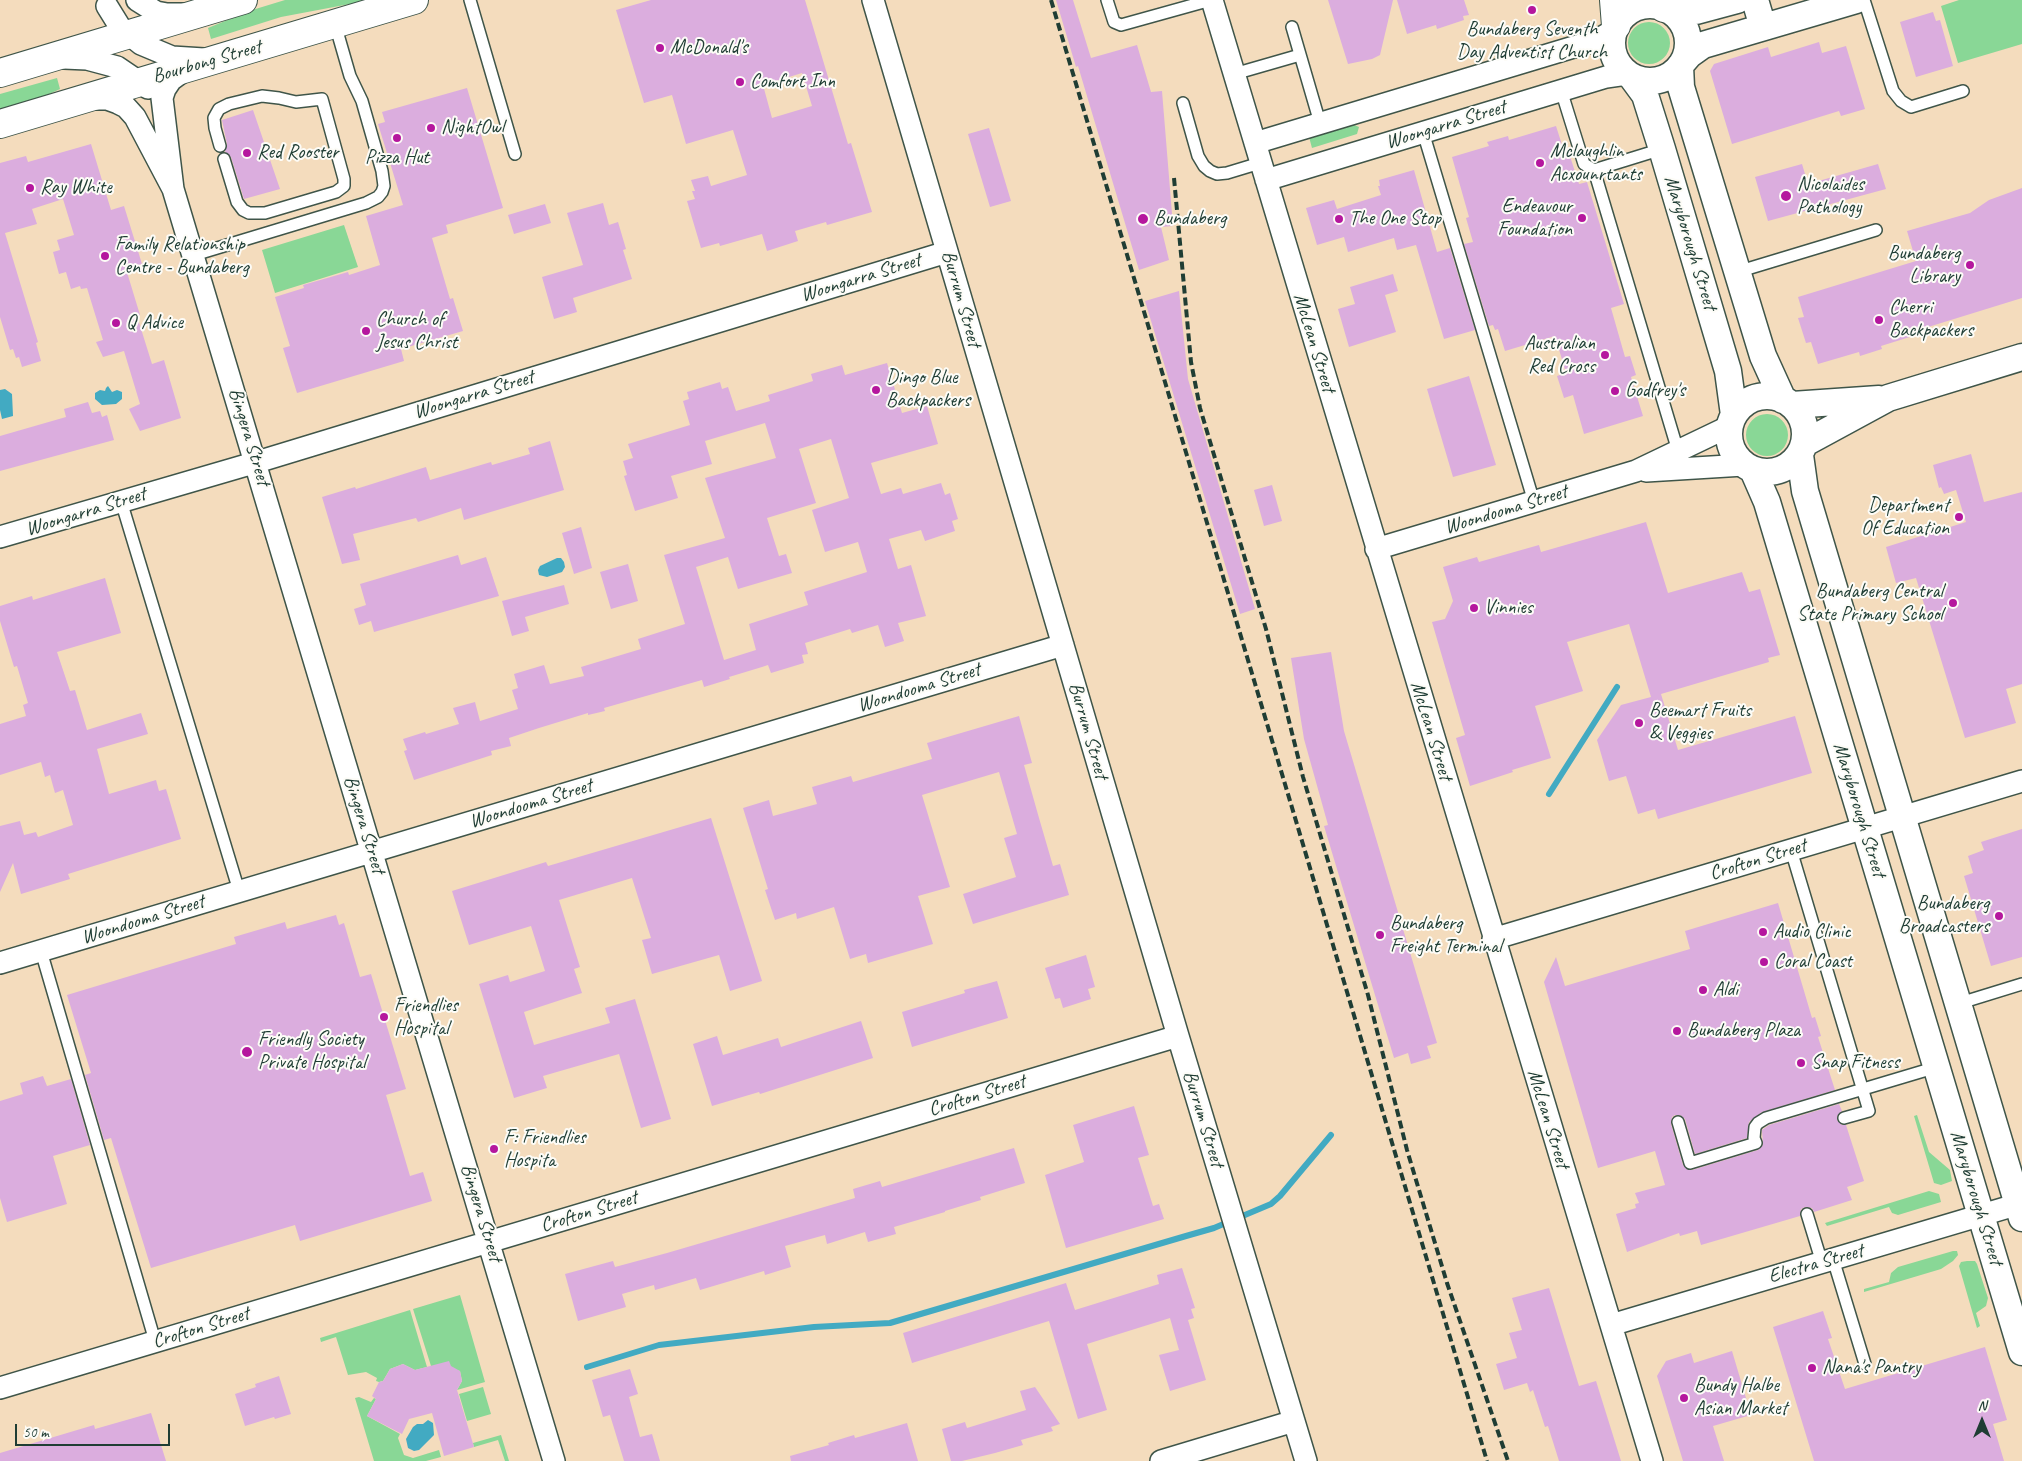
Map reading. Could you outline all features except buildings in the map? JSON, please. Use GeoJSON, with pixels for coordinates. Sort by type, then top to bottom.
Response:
{"type":"FeatureCollection","features":[{"type":"Feature","properties":{"kind":"main road"},"geometry":{"type":"LineString","coordinates":[[0,73],[243,0]]}},
{"type":"Feature","properties":{"kind":"main road","name":"Bourbong Street"},"geometry":{"type":"LineString","coordinates":[[0,124],[414,0]]}},
{"type":"Feature","properties":{"kind":"street"},"geometry":{"type":"LineString","coordinates":[[138,0],[145,6],[166,14],[198,13]]}},
{"type":"Feature","properties":{"kind":"street","name":"Burrum Street"},"geometry":{"type":"LineString","coordinates":[[872,0],[1178,1036],[1306,1461]]}},
{"type":"Feature","properties":{"kind":"street","name":"McLean Street"},"geometry":{"type":"LineString","coordinates":[[1212,0],[1493,939],[1652,1461]]}},
{"type":"Feature","properties":{"kind":"street"},"geometry":{"type":"LineString","coordinates":[[1737,0],[1696,11],[1663,6],[1647,6],[1631,10],[1622,17],[1615,19],[1612,42],[1613,54],[1619,65],[1629,75],[1642,80],[1663,79],[1672,74],[1689,54],[1703,45],[1856,0]]}},
{"type":"Feature","properties":{"kind":"street"},"geometry":{"type":"LineString","coordinates":[[1754,0],[1763,27]]}},
{"type":"Feature","properties":{"kind":"street"},"geometry":{"type":"LineString","coordinates":[[106,3],[120,27],[141,44],[172,57],[203,59],[227,56]]}},
{"type":"Feature","properties":{"kind":"street"},"geometry":{"type":"LineString","coordinates":[[72,52],[97,38],[103,31],[106,24],[106,3]]}},
{"type":"Feature","properties":{"kind":"street"},"geometry":{"type":"LineString","coordinates":[[1663,6],[1678,18],[1686,34],[1687,51],[1681,64]]}},
{"type":"Feature","properties":{"kind":"street","name":"Woongarra Street"},"geometry":{"type":"LineString","coordinates":[[1254,143],[1597,40],[1615,19]]}},
{"type":"Feature","properties":{"kind":"street"},"geometry":{"type":"LineString","coordinates":[[38,61],[74,57],[117,67],[150,89],[162,108]]}},
{"type":"Feature","properties":{"kind":"street","name":"Maryborough Street"},"geometry":{"type":"LineString","coordinates":[[1681,64],[1681,87],[1763,356],[1788,402]]}},
{"type":"Feature","properties":{"kind":"street","name":"Bingera Street"},"geometry":{"type":"LineString","coordinates":[[193,66],[171,80],[165,89],[162,108],[174,189],[554,1461]]}},
{"type":"Feature","properties":{"kind":"street","name":"Woongarra Street"},"geometry":{"type":"LineString","coordinates":[[1263,172],[1423,132],[1606,76],[1629,75]]}},
{"type":"Feature","properties":{"kind":"street","name":"Maryborough Street"},"geometry":{"type":"LineString","coordinates":[[1629,75],[1645,95],[1728,371],[1732,421]]}},
{"type":"Feature","properties":{"kind":"street","name":"Bingera Street"},"geometry":{"type":"LineString","coordinates":[[79,100],[107,99],[126,107],[136,117],[174,189]]}},
{"type":"Feature","properties":{"kind":"street","name":"Woongarra Street"},"geometry":{"type":"LineString","coordinates":[[0,537],[257,462],[947,252]]}},
{"type":"Feature","properties":{"kind":"street"},"geometry":{"type":"LineString","coordinates":[[1888,398],[1788,402],[1772,396],[1761,396],[1741,406],[1732,421],[1729,437],[1731,447],[1748,468],[1764,473],[1784,469],[1803,449],[1888,398],[2022,357]]}},
{"type":"Feature","properties":{"kind":"street"},"geometry":{"type":"LineString","coordinates":[[1788,402],[1804,422],[1803,449]]}},
{"type":"Feature","properties":{"kind":"street","name":"Woondooma Street"},"geometry":{"type":"LineString","coordinates":[[1376,549],[1636,472],[1732,421]]}},
{"type":"Feature","properties":{"kind":"street","name":"Maryborough Street"},"geometry":{"type":"LineString","coordinates":[[1803,449],[1805,491],[1957,1004],[2021,1208]]}},
{"type":"Feature","properties":{"kind":"street","name":"Maryborough Street"},"geometry":{"type":"LineString","coordinates":[[1748,468],[1767,502],[2022,1352]]}},
{"type":"Feature","properties":{"kind":"street","name":"Woondooma Street"},"geometry":{"type":"LineString","coordinates":[[1636,472],[1748,468]]}},
{"type":"Feature","properties":{"kind":"street","name":"Woondooma Street"},"geometry":{"type":"LineString","coordinates":[[0,963],[1063,645]]}},
{"type":"Feature","properties":{"kind":"street","name":"Crofton Street"},"geometry":{"type":"LineString","coordinates":[[1493,939],[2022,781]]}},
{"type":"Feature","properties":{"kind":"street","name":"Crofton Street"},"geometry":{"type":"LineString","coordinates":[[0,1388],[1178,1036]]}},
{"type":"Feature","properties":{"kind":"street","name":"Electra Street"},"geometry":{"type":"LineString","coordinates":[[1611,1325],[1980,1216],[2021,1208]]}},
{"type":"Feature","properties":{"kind":"street"},"geometry":{"type":"LineString","coordinates":[[1161,1461],[1294,1421]]}},
{"type":"Feature","properties":{"kind":"lane"},"geometry":{"type":"LineString","coordinates":[[470,0],[516,154]]}},
{"type":"Feature","properties":{"kind":"lane"},"geometry":{"type":"LineString","coordinates":[[1107,0],[1114,22],[1121,25],[1212,0]]}},
{"type":"Feature","properties":{"kind":"lane"},"geometry":{"type":"LineString","coordinates":[[1864,0],[1893,91],[1901,101],[1911,107],[1963,91]]}},
{"type":"Feature","properties":{"kind":"lane"},"geometry":{"type":"LineString","coordinates":[[194,255],[366,204],[378,197],[382,192],[384,186],[382,171],[362,101],[350,76],[335,24]]}},
{"type":"Feature","properties":{"kind":"lane"},"geometry":{"type":"LineString","coordinates":[[1292,27],[1320,123]]}},
{"type":"Feature","properties":{"kind":"lane"},"geometry":{"type":"LineString","coordinates":[[1234,74],[1300,54]]}},
{"type":"Feature","properties":{"kind":"lane"},"geometry":{"type":"LineString","coordinates":[[1561,90],[1584,164],[1594,170],[1678,451]]}},
{"type":"Feature","properties":{"kind":"lane"},"geometry":{"type":"LineString","coordinates":[[220,146],[214,128],[214,118],[216,113],[224,106],[262,96],[296,102],[322,99],[344,183],[340,191],[256,214],[243,210],[237,202],[224,159]]}},
{"type":"Feature","properties":{"kind":"lane"},"geometry":{"type":"LineString","coordinates":[[1183,103],[1198,156],[1210,172],[1218,174],[1263,172]]}},
{"type":"Feature","properties":{"kind":"lane"},"geometry":{"type":"LineString","coordinates":[[1423,132],[1534,502]]}},
{"type":"Feature","properties":{"kind":"lane"},"geometry":{"type":"LineString","coordinates":[[1594,170],[1662,150]]}},
{"type":"Feature","properties":{"kind":"lane"},"geometry":{"type":"LineString","coordinates":[[1738,272],[1876,230]]}},
{"type":"Feature","properties":{"kind":"lane"},"geometry":{"type":"LineString","coordinates":[[121,501],[239,892]]}},
{"type":"Feature","properties":{"kind":"lane"},"geometry":{"type":"LineString","coordinates":[[1792,850],[1869,1111],[1844,1118]]}},
{"type":"Feature","properties":{"kind":"lane"},"geometry":{"type":"LineString","coordinates":[[41,951],[155,1341]]}},
{"type":"Feature","properties":{"kind":"lane"},"geometry":{"type":"LineString","coordinates":[[1957,1004],[2022,984]]}},
{"type":"Feature","properties":{"kind":"lane"},"geometry":{"type":"LineString","coordinates":[[1678,1122],[1690,1163],[1756,1143],[1754,1132],[1758,1123],[1762,1120],[1937,1066]]}},
{"type":"Feature","properties":{"kind":"lane"},"geometry":{"type":"LineString","coordinates":[[1806,1214],[1827,1261],[1865,1364]]}},
{"type":"Feature","properties":{"kind":"green space"},"geometry":{"type":"Polygon","coordinates":[[[285,0],[371,0],[281,17],[211,39],[208,28],[249,11],[285,0]]]}},
{"type":"Feature","properties":{"kind":"green space"},"geometry":{"type":"Polygon","coordinates":[[[1959,0],[2022,0],[2022,44],[1958,63],[1941,6],[1959,0]]]}},
{"type":"Feature","properties":{"kind":"green space"},"geometry":{"type":"Polygon","coordinates":[[[1649,22],[1664,28],[1670,43],[1664,58],[1649,64],[1634,58],[1628,43],[1634,28],[1649,22]]]}},
{"type":"Feature","properties":{"kind":"green space"},"geometry":{"type":"Polygon","coordinates":[[[57,78],[60,89],[0,112],[0,94],[57,78]]]}},
{"type":"Feature","properties":{"kind":"green space"},"geometry":{"type":"Polygon","coordinates":[[[1352,124],[1359,127],[1357,134],[1312,148],[1309,137],[1352,124]]]}},
{"type":"Feature","properties":{"kind":"green space"},"geometry":{"type":"Polygon","coordinates":[[[344,225],[358,267],[275,293],[262,250],[344,225]]]}},
{"type":"Feature","properties":{"kind":"green space"},"geometry":{"type":"Polygon","coordinates":[[[1771,414],[1779,417],[1785,423],[1788,435],[1785,447],[1779,453],[1763,456],[1755,453],[1749,447],[1746,431],[1749,423],[1755,417],[1771,414]]]}},
{"type":"Feature","properties":{"kind":"green space"},"geometry":{"type":"Polygon","coordinates":[[[1917,1115],[1929,1152],[1950,1170],[1952,1181],[1941,1185],[1934,1183],[1914,1116],[1917,1115]]]}},
{"type":"Feature","properties":{"kind":"green space"},"geometry":{"type":"Polygon","coordinates":[[[1929,1191],[1939,1194],[1941,1202],[1898,1215],[1892,1213],[1889,1207],[1827,1226],[1825,1223],[1929,1191]]]}},
{"type":"Feature","properties":{"kind":"green space"},"geometry":{"type":"Polygon","coordinates":[[[1957,1251],[1958,1255],[1941,1269],[1864,1292],[1864,1289],[1889,1282],[1891,1273],[1898,1267],[1957,1251]]]}},
{"type":"Feature","properties":{"kind":"green space"},"geometry":{"type":"Polygon","coordinates":[[[1975,1261],[1977,1264],[1988,1298],[1986,1306],[1976,1313],[1980,1326],[1977,1328],[1959,1266],[1961,1262],[1975,1261]]]}},
{"type":"Feature","properties":{"kind":"green space"},"geometry":{"type":"Polygon","coordinates":[[[460,1295],[485,1382],[457,1390],[462,1381],[460,1371],[431,1366],[413,1309],[460,1295]]]}},
{"type":"Feature","properties":{"kind":"green space"},"geometry":{"type":"Polygon","coordinates":[[[410,1310],[427,1367],[415,1370],[403,1364],[390,1369],[383,1381],[379,1382],[376,1381],[377,1378],[366,1372],[348,1375],[336,1337],[321,1342],[320,1338],[410,1310]]]}},
{"type":"Feature","properties":{"kind":"green space"},"geometry":{"type":"Polygon","coordinates":[[[483,1387],[491,1414],[467,1421],[459,1394],[483,1387]]]}},
{"type":"Feature","properties":{"kind":"green space"},"geometry":{"type":"Polygon","coordinates":[[[359,1397],[371,1402],[374,1398],[376,1399],[367,1416],[400,1434],[398,1438],[404,1455],[413,1458],[439,1450],[441,1457],[426,1461],[374,1461],[355,1398],[359,1397]]]}},
{"type":"Feature","properties":{"kind":"green space"},"geometry":{"type":"Polygon","coordinates":[[[501,1435],[509,1461],[505,1461],[498,1440],[474,1447],[473,1443],[501,1435]]]}},
{"type":"Feature","properties":{"kind":"water"},"geometry":{"type":"Polygon","coordinates":[[[108,386],[112,392],[117,390],[122,392],[122,399],[116,404],[102,405],[95,399],[95,393],[100,390],[105,391],[108,386]]]}},
{"type":"Feature","properties":{"kind":"water"},"geometry":{"type":"Polygon","coordinates":[[[5,389],[12,394],[13,416],[2,419],[0,390],[5,389]]]}},
{"type":"Feature","properties":{"kind":"water"},"geometry":{"type":"Polygon","coordinates":[[[561,558],[564,562],[565,567],[562,572],[547,577],[539,575],[538,570],[540,566],[561,558]]]}},
{"type":"Feature","properties":{"kind":"water"},"geometry":{"type":"Polygon","coordinates":[[[428,1420],[433,1423],[434,1435],[419,1450],[414,1451],[408,1448],[406,1439],[413,1427],[417,1424],[423,1424],[428,1420]]]}},
{"type":"Feature","properties":{"kind":"waterway"},"geometry":{"type":"LineString","coordinates":[[1549,794],[1617,687]]}},
{"type":"Feature","properties":{"kind":"waterway"},"geometry":{"type":"LineString","coordinates":[[587,1367],[659,1345],[814,1327],[890,1323],[1214,1228],[1271,1204],[1280,1196],[1331,1135]]}},
{"type":"Feature","properties":{"kind":"railway"},"geometry":{"type":"LineString","coordinates":[[1051,0],[1487,1461]]}},
{"type":"Feature","properties":{"kind":"railway"},"geometry":{"type":"LineString","coordinates":[[1174,178],[1191,362],[1200,408],[1266,629],[1303,777],[1368,995],[1407,1150],[1447,1283],[1508,1461]]}},
{"type":"Feature","properties":{"kind":"place","name":"Bundaberg Seventh Day Adventist Church"},"geometry":{"type":"Point","coordinates":[1532,10]}},
{"type":"Feature","properties":{"kind":"place","name":"McDonald's"},"geometry":{"type":"Point","coordinates":[660,48]}},
{"type":"Feature","properties":{"kind":"place","name":"Comfort Inn"},"geometry":{"type":"Point","coordinates":[740,82]}},
{"type":"Feature","properties":{"kind":"place","name":"NightOwl"},"geometry":{"type":"Point","coordinates":[431,128]}},
{"type":"Feature","properties":{"kind":"place","name":"Pizza Hut"},"geometry":{"type":"Point","coordinates":[397,138]}},
{"type":"Feature","properties":{"kind":"place","name":"Red Rooster"},"geometry":{"type":"Point","coordinates":[247,153]}},
{"type":"Feature","properties":{"kind":"place","name":"Mclaughlin Acxounrtants"},"geometry":{"type":"Point","coordinates":[1540,163]}},
{"type":"Feature","properties":{"kind":"place","name":"Ray White"},"geometry":{"type":"Point","coordinates":[30,188]}},
{"type":"Feature","properties":{"kind":"place","name":"Nicolaides Pathology"},"geometry":{"type":"Point","coordinates":[1786,196]}},
{"type":"Feature","properties":{"kind":"place","name":"Endeavour Foundation"},"geometry":{"type":"Point","coordinates":[1582,218]}},
{"type":"Feature","properties":{"kind":"place","name":"Bundaberg"},"geometry":{"type":"Point","coordinates":[1143,219]}},
{"type":"Feature","properties":{"kind":"place","name":"The One Stop"},"geometry":{"type":"Point","coordinates":[1339,219]}},
{"type":"Feature","properties":{"kind":"place","name":"Family Relationship Centre - Bundaberg"},"geometry":{"type":"Point","coordinates":[105,256]}},
{"type":"Feature","properties":{"kind":"place","name":"Bundaberg Library"},"geometry":{"type":"Point","coordinates":[1970,265]}},
{"type":"Feature","properties":{"kind":"place","name":"Cherri Backpackers"},"geometry":{"type":"Point","coordinates":[1879,320]}},
{"type":"Feature","properties":{"kind":"place","name":"Q Advice"},"geometry":{"type":"Point","coordinates":[116,323]}},
{"type":"Feature","properties":{"kind":"place","name":"Church of Jesus Christ"},"geometry":{"type":"Point","coordinates":[366,331]}},
{"type":"Feature","properties":{"kind":"place","name":"Australian Red Cross"},"geometry":{"type":"Point","coordinates":[1605,355]}},
{"type":"Feature","properties":{"kind":"place","name":"Dingo Blue Backpackers"},"geometry":{"type":"Point","coordinates":[876,390]}},
{"type":"Feature","properties":{"kind":"place","name":"Godfrey's"},"geometry":{"type":"Point","coordinates":[1615,391]}},
{"type":"Feature","properties":{"kind":"place","name":"Department Of Education"},"geometry":{"type":"Point","coordinates":[1959,517]}},
{"type":"Feature","properties":{"kind":"place","name":"Bundaberg Central State Primary School"},"geometry":{"type":"Point","coordinates":[1953,603]}},
{"type":"Feature","properties":{"kind":"place","name":"Vinnies"},"geometry":{"type":"Point","coordinates":[1474,608]}},
{"type":"Feature","properties":{"kind":"place","name":"Beemart Fruits & Veggies"},"geometry":{"type":"Point","coordinates":[1639,723]}},
{"type":"Feature","properties":{"kind":"place","name":"Bundaberg Broadcasters"},"geometry":{"type":"Point","coordinates":[1999,916]}},
{"type":"Feature","properties":{"kind":"place","name":"Audio Clinic"},"geometry":{"type":"Point","coordinates":[1763,932]}},
{"type":"Feature","properties":{"kind":"place","name":"Bundaberg Freight Terminal"},"geometry":{"type":"Point","coordinates":[1380,935]}},
{"type":"Feature","properties":{"kind":"place","name":"Coral Coast"},"geometry":{"type":"Point","coordinates":[1764,962]}},
{"type":"Feature","properties":{"kind":"place","name":"Aldi"},"geometry":{"type":"Point","coordinates":[1703,990]}},
{"type":"Feature","properties":{"kind":"place","name":"Friendlies Hospital"},"geometry":{"type":"Point","coordinates":[384,1017]}},
{"type":"Feature","properties":{"kind":"place","name":"Bundaberg Plaza"},"geometry":{"type":"Point","coordinates":[1677,1031]}},
{"type":"Feature","properties":{"kind":"place","name":"Friendly Society Private Hospital"},"geometry":{"type":"Point","coordinates":[247,1052]}},
{"type":"Feature","properties":{"kind":"place","name":"Snap Fitness"},"geometry":{"type":"Point","coordinates":[1801,1063]}},
{"type":"Feature","properties":{"kind":"place","name":"F: Friendlies Hospita"},"geometry":{"type":"Point","coordinates":[494,1149]}},
{"type":"Feature","properties":{"kind":"place","name":"Nana's Pantry"},"geometry":{"type":"Point","coordinates":[1812,1368]}},
{"type":"Feature","properties":{"kind":"place","name":"Bundy Halbe Asian Market"},"geometry":{"type":"Point","coordinates":[1684,1398]}}]}
